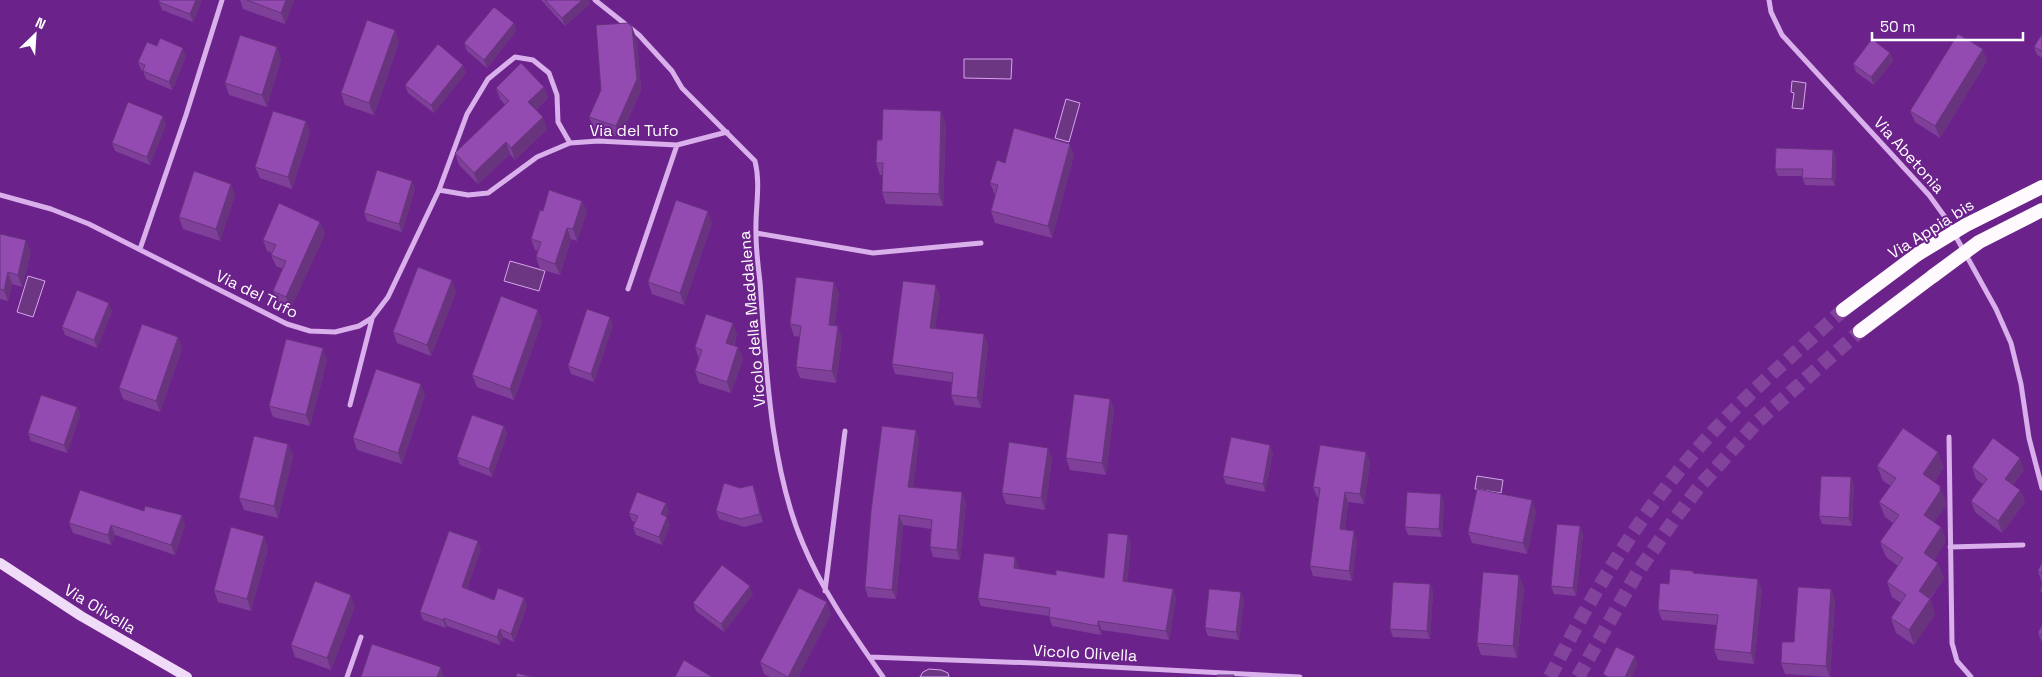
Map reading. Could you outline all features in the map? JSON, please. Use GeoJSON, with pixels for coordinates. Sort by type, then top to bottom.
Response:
{"type":"FeatureCollection","features":[{"type":"Feature","properties":{"kind":"highway","name":"Via Appia bis"},"geometry":{"type":"LineString","coordinates":[[1843,310],[1918,254],[1966,226],[2042,187]]}},
{"type":"Feature","properties":{"kind":"highway"},"geometry":{"type":"LineString","coordinates":[[1860,331],[1979,242],[2042,210]]}},
{"type":"Feature","properties":{"kind":"main road","name":"Via Olivella"},"geometry":{"type":"LineString","coordinates":[[0,562],[80,616],[187,677]]}},
{"type":"Feature","properties":{"kind":"street"},"geometry":{"type":"LineString","coordinates":[[140,249],[186,115],[222,0]]}},
{"type":"Feature","properties":{"kind":"street","name":"Vicolo della Maddalena"},"geometry":{"type":"LineString","coordinates":[[595,0],[639,35],[672,71],[682,88],[755,161],[758,175],[756,233],[769,392],[782,473],[802,542],[826,592],[883,677]]}},
{"type":"Feature","properties":{"kind":"street","name":"Via Abetonia"},"geometry":{"type":"LineString","coordinates":[[1769,0],[1771,12],[1778,30],[1787,42],[1929,195],[1945,217],[1996,309],[2014,354],[2029,438],[2042,488]]}},
{"type":"Feature","properties":{"kind":"street","name":"Via del Tufo"},"geometry":{"type":"LineString","coordinates":[[0,195],[62,213],[140,249],[294,327],[318,332],[334,332],[359,326],[372,318],[388,296],[439,190],[467,114],[488,79],[515,57],[533,60],[549,73],[557,95],[558,122],[570,143]]}},
{"type":"Feature","properties":{"kind":"street","name":"Via del Tufo"},"geometry":{"type":"LineString","coordinates":[[439,190],[468,195],[488,193],[506,182],[537,157],[570,143],[598,140],[677,145],[726,132]]}},
{"type":"Feature","properties":{"kind":"street"},"geometry":{"type":"LineString","coordinates":[[628,289],[677,145]]}},
{"type":"Feature","properties":{"kind":"street"},"geometry":{"type":"LineString","coordinates":[[756,233],[873,253],[981,243]]}},
{"type":"Feature","properties":{"kind":"street"},"geometry":{"type":"LineString","coordinates":[[350,405],[372,318]]}},
{"type":"Feature","properties":{"kind":"street"},"geometry":{"type":"LineString","coordinates":[[826,592],[846,431]]}},
{"type":"Feature","properties":{"kind":"street"},"geometry":{"type":"LineString","coordinates":[[1949,437],[1952,643],[1956,661],[1971,677]]}},
{"type":"Feature","properties":{"kind":"street"},"geometry":{"type":"LineString","coordinates":[[1950,547],[2023,545]]}},
{"type":"Feature","properties":{"kind":"street"},"geometry":{"type":"LineString","coordinates":[[347,677],[361,637]]}},
{"type":"Feature","properties":{"kind":"street","name":"Vicolo Olivella"},"geometry":{"type":"LineString","coordinates":[[869,657],[1035,663],[1300,677]]}},
{"type":"Feature","properties":{"kind":"shaded area"},"geometry":{"type":"Polygon","coordinates":[[[964,59],[1012,59],[1011,79],[964,78],[964,59]]]}},
{"type":"Feature","properties":{"kind":"shaded area"},"geometry":{"type":"Polygon","coordinates":[[[1792,81],[1806,83],[1803,109],[1792,108],[1794,93],[1791,92],[1792,81]]]}},
{"type":"Feature","properties":{"kind":"shaded area"},"geometry":{"type":"Polygon","coordinates":[[[1066,99],[1080,103],[1069,142],[1055,138],[1066,99]]]}},
{"type":"Feature","properties":{"kind":"shaded area"},"geometry":{"type":"Polygon","coordinates":[[[510,261],[545,271],[539,291],[504,281],[510,261]]]}},
{"type":"Feature","properties":{"kind":"shaded area"},"geometry":{"type":"Polygon","coordinates":[[[28,276],[45,281],[33,317],[17,312],[28,276]]]}},
{"type":"Feature","properties":{"kind":"shaded area"},"geometry":{"type":"Polygon","coordinates":[[[1477,476],[1503,480],[1501,493],[1475,489],[1477,476]]]}},
{"type":"Feature","properties":{"kind":"shaded area"},"geometry":{"type":"Polygon","coordinates":[[[929,669],[941,670],[948,673],[949,677],[920,677],[923,672],[929,669]]]}},
{"type":"Feature","properties":{"kind":"building"},"geometry":{"type":"Polygon","coordinates":[[[159,0],[196,0],[190,14],[159,2],[159,0]]]}},
{"type":"Feature","properties":{"kind":"building"},"geometry":{"type":"Polygon","coordinates":[[[247,0],[286,0],[281,13],[247,0]]]}},
{"type":"Feature","properties":{"kind":"building"},"geometry":{"type":"Polygon","coordinates":[[[545,0],[582,0],[562,18],[545,0]]]}},
{"type":"Feature","properties":{"kind":"building"},"geometry":{"type":"Polygon","coordinates":[[[494,7],[514,23],[484,60],[464,43],[494,7]]]}},
{"type":"Feature","properties":{"kind":"building"},"geometry":{"type":"Polygon","coordinates":[[[367,20],[395,30],[369,103],[341,93],[367,20]]]}},
{"type":"Feature","properties":{"kind":"building"},"geometry":{"type":"Polygon","coordinates":[[[628,23],[632,27],[637,79],[616,126],[589,117],[601,90],[596,25],[628,23]]]}},
{"type":"Feature","properties":{"kind":"building"},"geometry":{"type":"Polygon","coordinates":[[[1958,34],[1983,49],[1935,126],[1910,111],[1958,34]]]}},
{"type":"Feature","properties":{"kind":"building"},"geometry":{"type":"Polygon","coordinates":[[[2042,34],[2042,51],[2034,47],[2042,34]]]}},
{"type":"Feature","properties":{"kind":"building"},"geometry":{"type":"Polygon","coordinates":[[[240,35],[277,47],[262,95],[225,83],[240,35]]]}},
{"type":"Feature","properties":{"kind":"building"},"geometry":{"type":"Polygon","coordinates":[[[160,38],[183,48],[169,82],[143,71],[145,65],[138,62],[147,42],[157,46],[160,38]]]}},
{"type":"Feature","properties":{"kind":"building"},"geometry":{"type":"Polygon","coordinates":[[[1872,39],[1890,53],[1871,77],[1853,64],[1872,39]]]}},
{"type":"Feature","properties":{"kind":"building"},"geometry":{"type":"Polygon","coordinates":[[[438,44],[463,65],[431,105],[405,85],[438,44]]]}},
{"type":"Feature","properties":{"kind":"building"},"geometry":{"type":"Polygon","coordinates":[[[521,63],[544,87],[528,102],[543,117],[511,148],[506,142],[474,173],[455,153],[509,101],[496,88],[521,63]]]}},
{"type":"Feature","properties":{"kind":"building"},"geometry":{"type":"Polygon","coordinates":[[[128,102],[163,116],[147,157],[112,143],[128,102]]]}},
{"type":"Feature","properties":{"kind":"building"},"geometry":{"type":"Polygon","coordinates":[[[883,109],[941,111],[939,194],[882,192],[883,163],[876,163],[877,140],[882,140],[883,109]]]}},
{"type":"Feature","properties":{"kind":"building"},"geometry":{"type":"Polygon","coordinates":[[[273,111],[306,121],[288,177],[255,167],[273,111]]]}},
{"type":"Feature","properties":{"kind":"building"},"geometry":{"type":"Polygon","coordinates":[[[1014,128],[1070,144],[1048,226],[991,211],[998,185],[990,183],[997,160],[1005,163],[1014,128]]]}},
{"type":"Feature","properties":{"kind":"building"},"geometry":{"type":"Polygon","coordinates":[[[1776,148],[1833,150],[1832,179],[1802,178],[1803,169],[1775,169],[1776,148]]]}},
{"type":"Feature","properties":{"kind":"building"},"geometry":{"type":"Polygon","coordinates":[[[377,170],[412,181],[399,224],[364,213],[377,170]]]}},
{"type":"Feature","properties":{"kind":"building"},"geometry":{"type":"Polygon","coordinates":[[[194,171],[231,184],[216,229],[179,217],[194,171]]]}},
{"type":"Feature","properties":{"kind":"building"},"geometry":{"type":"Polygon","coordinates":[[[549,190],[582,201],[573,229],[567,228],[555,264],[536,257],[541,242],[531,239],[540,210],[543,211],[549,190]]]}},
{"type":"Feature","properties":{"kind":"building"},"geometry":{"type":"Polygon","coordinates":[[[676,200],[708,211],[680,293],[648,282],[676,200]]]}},
{"type":"Feature","properties":{"kind":"building"},"geometry":{"type":"Polygon","coordinates":[[[279,203],[320,222],[286,297],[273,291],[286,261],[271,255],[276,245],[263,240],[279,203]]]}},
{"type":"Feature","properties":{"kind":"building"},"geometry":{"type":"Polygon","coordinates":[[[0,234],[26,240],[18,275],[8,272],[4,290],[0,289],[0,234]]]}},
{"type":"Feature","properties":{"kind":"building"},"geometry":{"type":"Polygon","coordinates":[[[418,267],[452,280],[427,345],[393,332],[418,267]]]}},
{"type":"Feature","properties":{"kind":"building"},"geometry":{"type":"Polygon","coordinates":[[[796,277],[834,282],[829,325],[838,326],[832,371],[796,367],[801,326],[790,324],[796,277]]]}},
{"type":"Feature","properties":{"kind":"building"},"geometry":{"type":"Polygon","coordinates":[[[903,281],[936,285],[930,328],[984,334],[977,398],[951,395],[953,373],[892,364],[903,281]]]}},
{"type":"Feature","properties":{"kind":"building"},"geometry":{"type":"Polygon","coordinates":[[[77,290],[109,303],[94,340],[62,327],[77,290]]]}},
{"type":"Feature","properties":{"kind":"building"},"geometry":{"type":"Polygon","coordinates":[[[501,296],[538,310],[510,389],[472,375],[501,296]]]}},
{"type":"Feature","properties":{"kind":"building"},"geometry":{"type":"Polygon","coordinates":[[[587,309],[610,317],[591,374],[568,366],[587,309]]]}},
{"type":"Feature","properties":{"kind":"building"},"geometry":{"type":"Polygon","coordinates":[[[706,314],[733,323],[726,343],[738,347],[727,382],[695,371],[702,350],[695,347],[706,314]]]}},
{"type":"Feature","properties":{"kind":"building"},"geometry":{"type":"Polygon","coordinates":[[[142,324],[178,337],[156,401],[119,388],[142,324]]]}},
{"type":"Feature","properties":{"kind":"building"},"geometry":{"type":"Polygon","coordinates":[[[286,339],[323,348],[306,415],[269,406],[286,339]]]}},
{"type":"Feature","properties":{"kind":"building"},"geometry":{"type":"Polygon","coordinates":[[[376,369],[421,384],[398,453],[353,438],[376,369]]]}},
{"type":"Feature","properties":{"kind":"building"},"geometry":{"type":"Polygon","coordinates":[[[1074,394],[1110,399],[1102,463],[1066,458],[1074,394]]]}},
{"type":"Feature","properties":{"kind":"building"},"geometry":{"type":"Polygon","coordinates":[[[41,395],[77,407],[64,445],[28,433],[41,395]]]}},
{"type":"Feature","properties":{"kind":"building"},"geometry":{"type":"Polygon","coordinates":[[[472,415],[504,426],[489,469],[457,457],[472,415]]]}},
{"type":"Feature","properties":{"kind":"building"},"geometry":{"type":"Polygon","coordinates":[[[882,426],[916,430],[908,487],[962,492],[957,550],[930,547],[932,520],[899,515],[892,590],[865,587],[871,511],[882,426]]]}},
{"type":"Feature","properties":{"kind":"building"},"geometry":{"type":"Polygon","coordinates":[[[1903,428],[1938,452],[1923,474],[1940,486],[1940,491],[1924,515],[1941,527],[1924,553],[1938,563],[1919,591],[1930,599],[1909,630],[1891,618],[1906,595],[1887,582],[1903,558],[1880,542],[1899,515],[1879,502],[1896,478],[1877,466],[1903,428]]]}},
{"type":"Feature","properties":{"kind":"building"},"geometry":{"type":"Polygon","coordinates":[[[254,436],[288,444],[274,506],[239,498],[254,436]]]}},
{"type":"Feature","properties":{"kind":"building"},"geometry":{"type":"Polygon","coordinates":[[[1231,437],[1270,445],[1263,484],[1223,476],[1231,437]]]}},
{"type":"Feature","properties":{"kind":"building"},"geometry":{"type":"Polygon","coordinates":[[[1993,438],[2020,458],[2005,479],[2020,490],[1998,521],[1971,501],[1987,479],[1972,467],[1993,438]]]}},
{"type":"Feature","properties":{"kind":"building"},"geometry":{"type":"Polygon","coordinates":[[[1009,442],[1048,448],[1041,498],[1002,493],[1009,442]]]}},
{"type":"Feature","properties":{"kind":"building"},"geometry":{"type":"Polygon","coordinates":[[[1320,445],[1366,452],[1360,494],[1345,492],[1340,529],[1354,531],[1349,571],[1310,566],[1320,488],[1313,487],[1320,445]]]}},
{"type":"Feature","properties":{"kind":"building"},"geometry":{"type":"Polygon","coordinates":[[[1821,476],[1851,477],[1849,518],[1819,516],[1821,476]]]}},
{"type":"Feature","properties":{"kind":"building"},"geometry":{"type":"Polygon","coordinates":[[[724,483],[740,488],[753,485],[760,514],[741,519],[716,511],[724,483]]]}},
{"type":"Feature","properties":{"kind":"building"},"geometry":{"type":"Polygon","coordinates":[[[1477,489],[1532,500],[1523,543],[1468,532],[1477,489]]]}},
{"type":"Feature","properties":{"kind":"building"},"geometry":{"type":"Polygon","coordinates":[[[80,490],[144,511],[145,506],[182,515],[171,545],[111,525],[108,535],[69,523],[80,490]]]}},
{"type":"Feature","properties":{"kind":"building"},"geometry":{"type":"Polygon","coordinates":[[[637,492],[666,503],[661,514],[667,517],[659,537],[633,527],[638,516],[629,513],[637,492]]]}},
{"type":"Feature","properties":{"kind":"building"},"geometry":{"type":"Polygon","coordinates":[[[1407,492],[1441,494],[1439,529],[1405,527],[1407,492]]]}},
{"type":"Feature","properties":{"kind":"building"},"geometry":{"type":"Polygon","coordinates":[[[1557,524],[1580,526],[1573,588],[1551,586],[1557,524]]]}},
{"type":"Feature","properties":{"kind":"building"},"geometry":{"type":"Polygon","coordinates":[[[231,527],[264,536],[247,599],[214,590],[231,527]]]}},
{"type":"Feature","properties":{"kind":"building"},"geometry":{"type":"Polygon","coordinates":[[[449,531],[478,541],[462,587],[494,600],[498,588],[524,598],[511,634],[500,629],[497,637],[444,618],[443,620],[420,612],[449,531]]]}},
{"type":"Feature","properties":{"kind":"building"},"geometry":{"type":"Polygon","coordinates":[[[1108,533],[1128,535],[1123,581],[1173,589],[1166,631],[1098,621],[1098,626],[1049,617],[1050,608],[978,598],[984,553],[1015,557],[1014,568],[1056,575],[1056,570],[1104,578],[1108,533]]]}},
{"type":"Feature","properties":{"kind":"building"},"geometry":{"type":"Polygon","coordinates":[[[2042,562],[2042,573],[2038,571],[2042,562]]]}},
{"type":"Feature","properties":{"kind":"building"},"geometry":{"type":"Polygon","coordinates":[[[722,565],[750,586],[721,624],[693,603],[722,565]]]}},
{"type":"Feature","properties":{"kind":"building"},"geometry":{"type":"Polygon","coordinates":[[[1670,569],[1758,579],[1751,653],[1714,649],[1718,615],[1658,610],[1660,583],[1669,584],[1670,569]]]}},
{"type":"Feature","properties":{"kind":"building"},"geometry":{"type":"Polygon","coordinates":[[[1483,572],[1519,575],[1513,646],[1477,643],[1483,572]]]}},
{"type":"Feature","properties":{"kind":"building"},"geometry":{"type":"Polygon","coordinates":[[[315,581],[351,595],[327,658],[291,645],[315,581]]]}},
{"type":"Feature","properties":{"kind":"building"},"geometry":{"type":"Polygon","coordinates":[[[1393,582],[1430,584],[1427,631],[1390,629],[1393,582]]]}},
{"type":"Feature","properties":{"kind":"building"},"geometry":{"type":"Polygon","coordinates":[[[1798,587],[1831,589],[1826,666],[1781,663],[1782,642],[1794,642],[1798,587]]]}},
{"type":"Feature","properties":{"kind":"building"},"geometry":{"type":"Polygon","coordinates":[[[799,588],[827,602],[788,677],[760,662],[799,588]]]}},
{"type":"Feature","properties":{"kind":"building"},"geometry":{"type":"Polygon","coordinates":[[[1209,589],[1241,592],[1236,632],[1205,628],[1209,589]]]}},
{"type":"Feature","properties":{"kind":"building"},"geometry":{"type":"Polygon","coordinates":[[[2042,625],[2042,635],[2038,633],[2042,625]]]}},
{"type":"Feature","properties":{"kind":"building"},"geometry":{"type":"Polygon","coordinates":[[[372,644],[441,667],[437,677],[361,677],[372,644]]]}},
{"type":"Feature","properties":{"kind":"building"},"geometry":{"type":"Polygon","coordinates":[[[1616,647],[1635,656],[1625,677],[1608,677],[1603,674],[1616,647]]]}},
{"type":"Feature","properties":{"kind":"building"},"geometry":{"type":"Polygon","coordinates":[[[684,660],[712,677],[675,677],[684,660]]]}},
{"type":"Feature","properties":{"kind":"building"},"geometry":{"type":"Polygon","coordinates":[[[517,673],[532,677],[516,677],[517,673]]]}},
{"type":"Feature","properties":{"kind":"building"},"geometry":{"type":"Polygon","coordinates":[[[1217,675],[1234,675],[1234,677],[1217,677],[1217,675]]]}},
{"type":"Feature","properties":{"kind":"tunnel"},"geometry":{"type":"LineString","coordinates":[[1550,677],[1581,618],[1615,561],[1672,480],[1710,434],[1728,416],[1843,310]]}},
{"type":"Feature","properties":{"kind":"tunnel"},"geometry":{"type":"LineString","coordinates":[[1578,677],[1637,573],[1699,487],[1758,421],[1860,331]]}}]}
